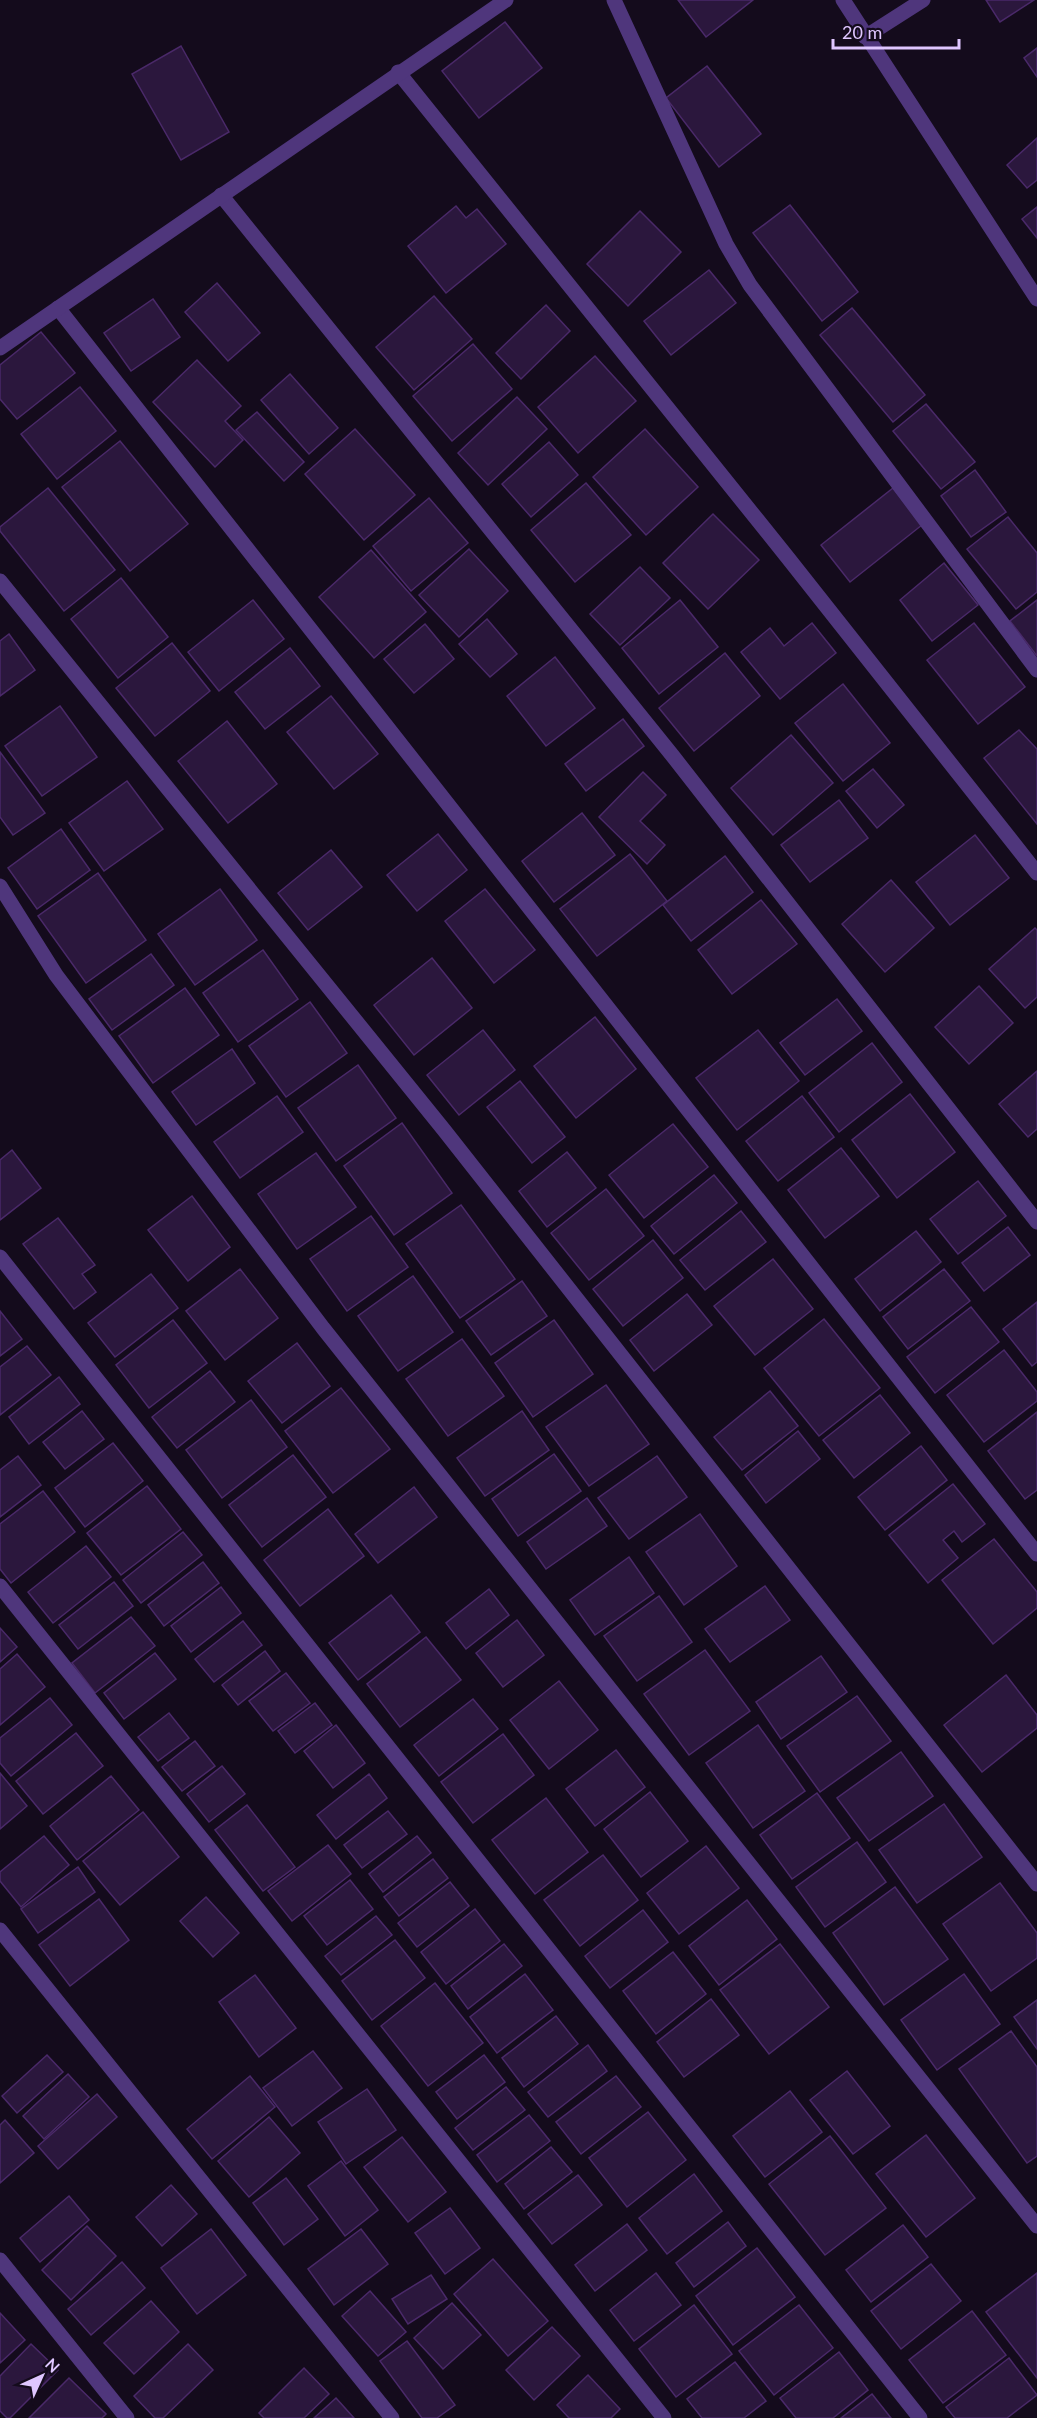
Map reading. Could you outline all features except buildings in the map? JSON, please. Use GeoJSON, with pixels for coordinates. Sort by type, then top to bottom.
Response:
{"type":"FeatureCollection","features":[{"type":"Feature","properties":{"kind":"street"},"geometry":{"type":"LineString","coordinates":[[0,348],[398,72],[506,0]]}},
{"type":"Feature","properties":{"kind":"street"},"geometry":{"type":"LineString","coordinates":[[614,0],[726,244],[750,285],[1037,670]]}},
{"type":"Feature","properties":{"kind":"street"},"geometry":{"type":"LineString","coordinates":[[843,0],[1037,299]]}},
{"type":"Feature","properties":{"kind":"street"},"geometry":{"type":"LineString","coordinates":[[865,37],[923,0]]}},
{"type":"Feature","properties":{"kind":"street"},"geometry":{"type":"LineString","coordinates":[[398,72],[1037,873]]}},
{"type":"Feature","properties":{"kind":"street"},"geometry":{"type":"LineString","coordinates":[[221,195],[672,755],[1037,1222]]}},
{"type":"Feature","properties":{"kind":"street"},"geometry":{"type":"LineString","coordinates":[[58,308],[1037,1554]]}},
{"type":"Feature","properties":{"kind":"street"},"geometry":{"type":"LineString","coordinates":[[0,581],[444,1130],[1037,1884]]}},
{"type":"Feature","properties":{"kind":"street"},"geometry":{"type":"LineString","coordinates":[[0,886],[56,975],[323,1328],[1037,2226]]}},
{"type":"Feature","properties":{"kind":"street"},"geometry":{"type":"LineString","coordinates":[[0,1257],[920,2418]]}},
{"type":"Feature","properties":{"kind":"street"},"geometry":{"type":"LineString","coordinates":[[0,1586],[664,2418]]}},
{"type":"Feature","properties":{"kind":"street"},"geometry":{"type":"LineString","coordinates":[[0,1930],[392,2418]]}},
{"type":"Feature","properties":{"kind":"street"},"geometry":{"type":"LineString","coordinates":[[0,2260],[127,2418]]}}]}
